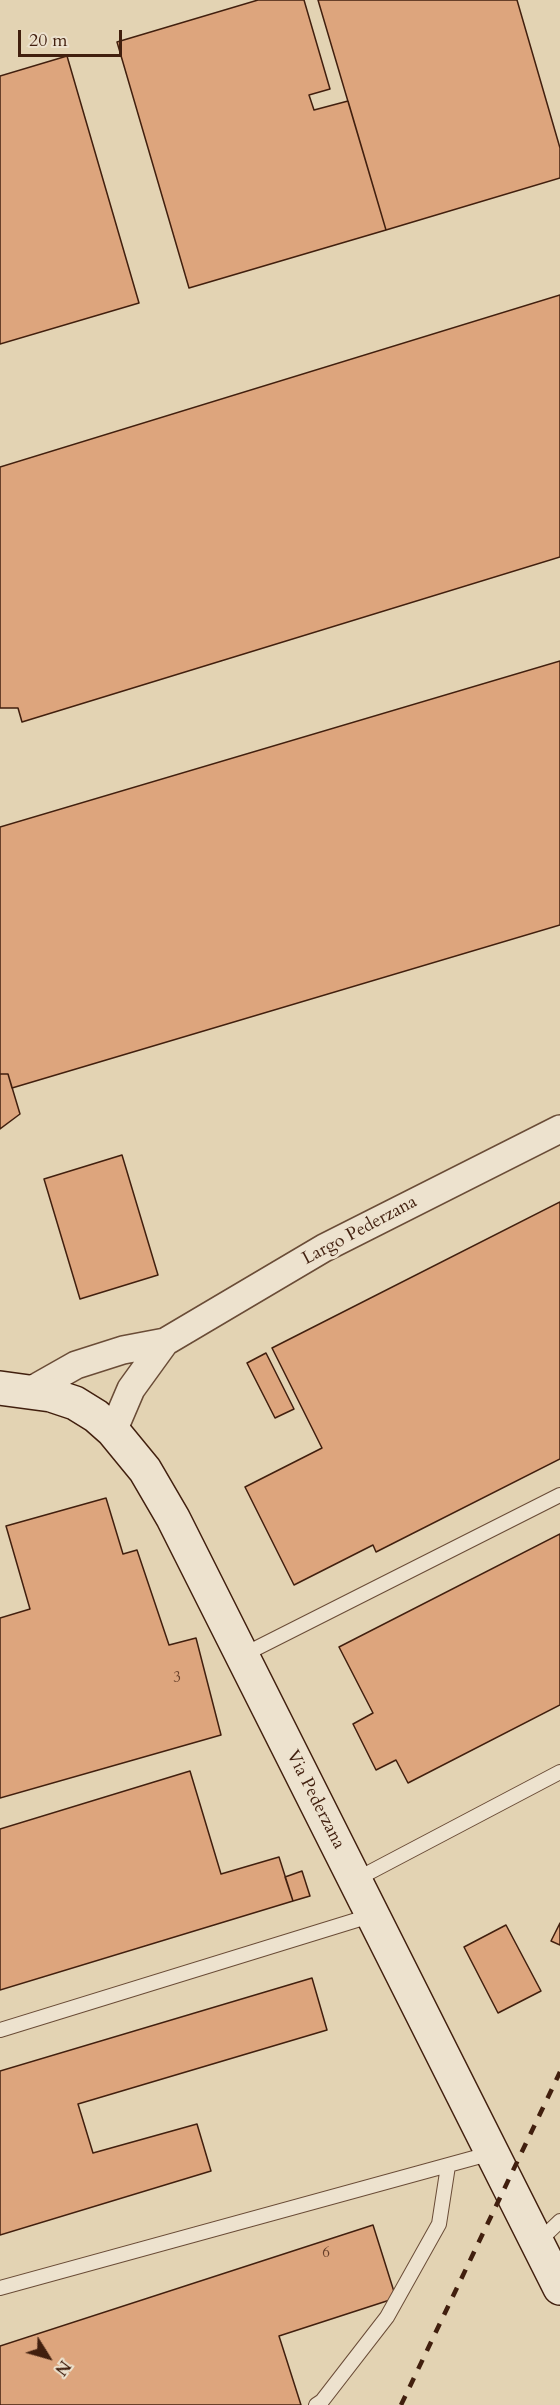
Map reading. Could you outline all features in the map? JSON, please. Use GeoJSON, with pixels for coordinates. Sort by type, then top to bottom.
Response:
{"type":"FeatureCollection","features":[{"type":"Feature","properties":{"kind":"main road","name":"Via Pederzana"},"geometry":{"type":"LineString","coordinates":[[15,1389],[75,1403],[96,1416],[132,1451],[145,1470],[173,1518],[243,1655],[492,2153],[549,2232],[560,2288]]}},
{"type":"Feature","properties":{"kind":"street","name":"Largo Pederzana"},"geometry":{"type":"LineString","coordinates":[[15,1389],[76,1365],[123,1350],[165,1342],[324,1248],[560,1129]]}},
{"type":"Feature","properties":{"kind":"street","name":"Largo Pederzana"},"geometry":{"type":"LineString","coordinates":[[113,1431],[131,1389],[165,1342]]}},
{"type":"Feature","properties":{"kind":"lane"},"geometry":{"type":"LineString","coordinates":[[243,1655],[560,1495]]}},
{"type":"Feature","properties":{"kind":"lane"},"geometry":{"type":"LineString","coordinates":[[355,1880],[560,1773]]}},
{"type":"Feature","properties":{"kind":"lane"},"geometry":{"type":"LineString","coordinates":[[0,2030],[373,1915]]}},
{"type":"Feature","properties":{"kind":"lane"},"geometry":{"type":"LineString","coordinates":[[0,2288],[492,2153]]}},
{"type":"Feature","properties":{"kind":"lane"},"geometry":{"type":"LineString","coordinates":[[315,2405],[322,2401],[387,2317],[439,2224],[448,2166]]}},
{"type":"Feature","properties":{"kind":"building"},"geometry":{"type":"Polygon","coordinates":[[[258,0],[304,0],[330,89],[309,95],[314,110],[348,101],[386,230],[189,288],[117,42],[258,0]]]}},
{"type":"Feature","properties":{"kind":"building"},"geometry":{"type":"Polygon","coordinates":[[[318,0],[517,0],[560,148],[560,178],[386,230],[318,0]]]}},
{"type":"Feature","properties":{"kind":"building"},"geometry":{"type":"Polygon","coordinates":[[[67,56],[139,303],[0,344],[0,76],[67,56]]]}},
{"type":"Feature","properties":{"kind":"building"},"geometry":{"type":"Polygon","coordinates":[[[560,295],[560,557],[22,722],[18,708],[0,708],[0,467],[560,295]]]}},
{"type":"Feature","properties":{"kind":"building"},"geometry":{"type":"Polygon","coordinates":[[[560,661],[560,925],[12,1088],[8,1074],[0,1074],[0,827],[560,661]]]}},
{"type":"Feature","properties":{"kind":"building"},"geometry":{"type":"Polygon","coordinates":[[[0,1074],[8,1074],[20,1114],[0,1129],[0,1074]]]}},
{"type":"Feature","properties":{"kind":"building"},"geometry":{"type":"Polygon","coordinates":[[[122,1155],[158,1275],[80,1299],[44,1179],[122,1155]]]}},
{"type":"Feature","properties":{"kind":"building"},"geometry":{"type":"Polygon","coordinates":[[[560,1202],[560,1459],[376,1552],[373,1545],[294,1585],[245,1487],[322,1448],[272,1348],[560,1202]]]}},
{"type":"Feature","properties":{"kind":"building"},"geometry":{"type":"Polygon","coordinates":[[[266,1353],[294,1409],[275,1418],[247,1363],[266,1353]]]}},
{"type":"Feature","properties":{"kind":"building"},"geometry":{"type":"Polygon","coordinates":[[[106,1498],[123,1554],[137,1550],[169,1645],[196,1638],[221,1735],[0,1798],[0,1618],[30,1609],[6,1526],[106,1498]]]}},
{"type":"Feature","properties":{"kind":"building"},"geometry":{"type":"Polygon","coordinates":[[[560,1534],[560,1705],[408,1783],[396,1760],[376,1770],[353,1724],[373,1713],[339,1647],[560,1534]]]}},
{"type":"Feature","properties":{"kind":"building"},"geometry":{"type":"Polygon","coordinates":[[[190,1771],[221,1874],[279,1857],[293,1901],[0,1990],[0,1829],[190,1771]]]}},
{"type":"Feature","properties":{"kind":"building"},"geometry":{"type":"Polygon","coordinates":[[[302,1871],[310,1896],[293,1901],[285,1877],[302,1871]]]}},
{"type":"Feature","properties":{"kind":"building"},"geometry":{"type":"Polygon","coordinates":[[[560,1923],[560,1945],[551,1941],[560,1923]]]}},
{"type":"Feature","properties":{"kind":"building"},"geometry":{"type":"Polygon","coordinates":[[[506,1925],[541,1991],[498,2013],[464,1947],[506,1925]]]}},
{"type":"Feature","properties":{"kind":"building"},"geometry":{"type":"Polygon","coordinates":[[[312,1978],[327,2030],[78,2104],[93,2153],[197,2124],[211,2171],[0,2235],[0,2071],[312,1978]]]}},
{"type":"Feature","properties":{"kind":"building"},"geometry":{"type":"Polygon","coordinates":[[[373,2225],[396,2298],[279,2336],[301,2405],[0,2405],[0,2346],[373,2225]]]}},
{"type":"Feature","properties":{"kind":"railway"},"geometry":{"type":"LineString","coordinates":[[401,2405],[560,2072]]}}]}
